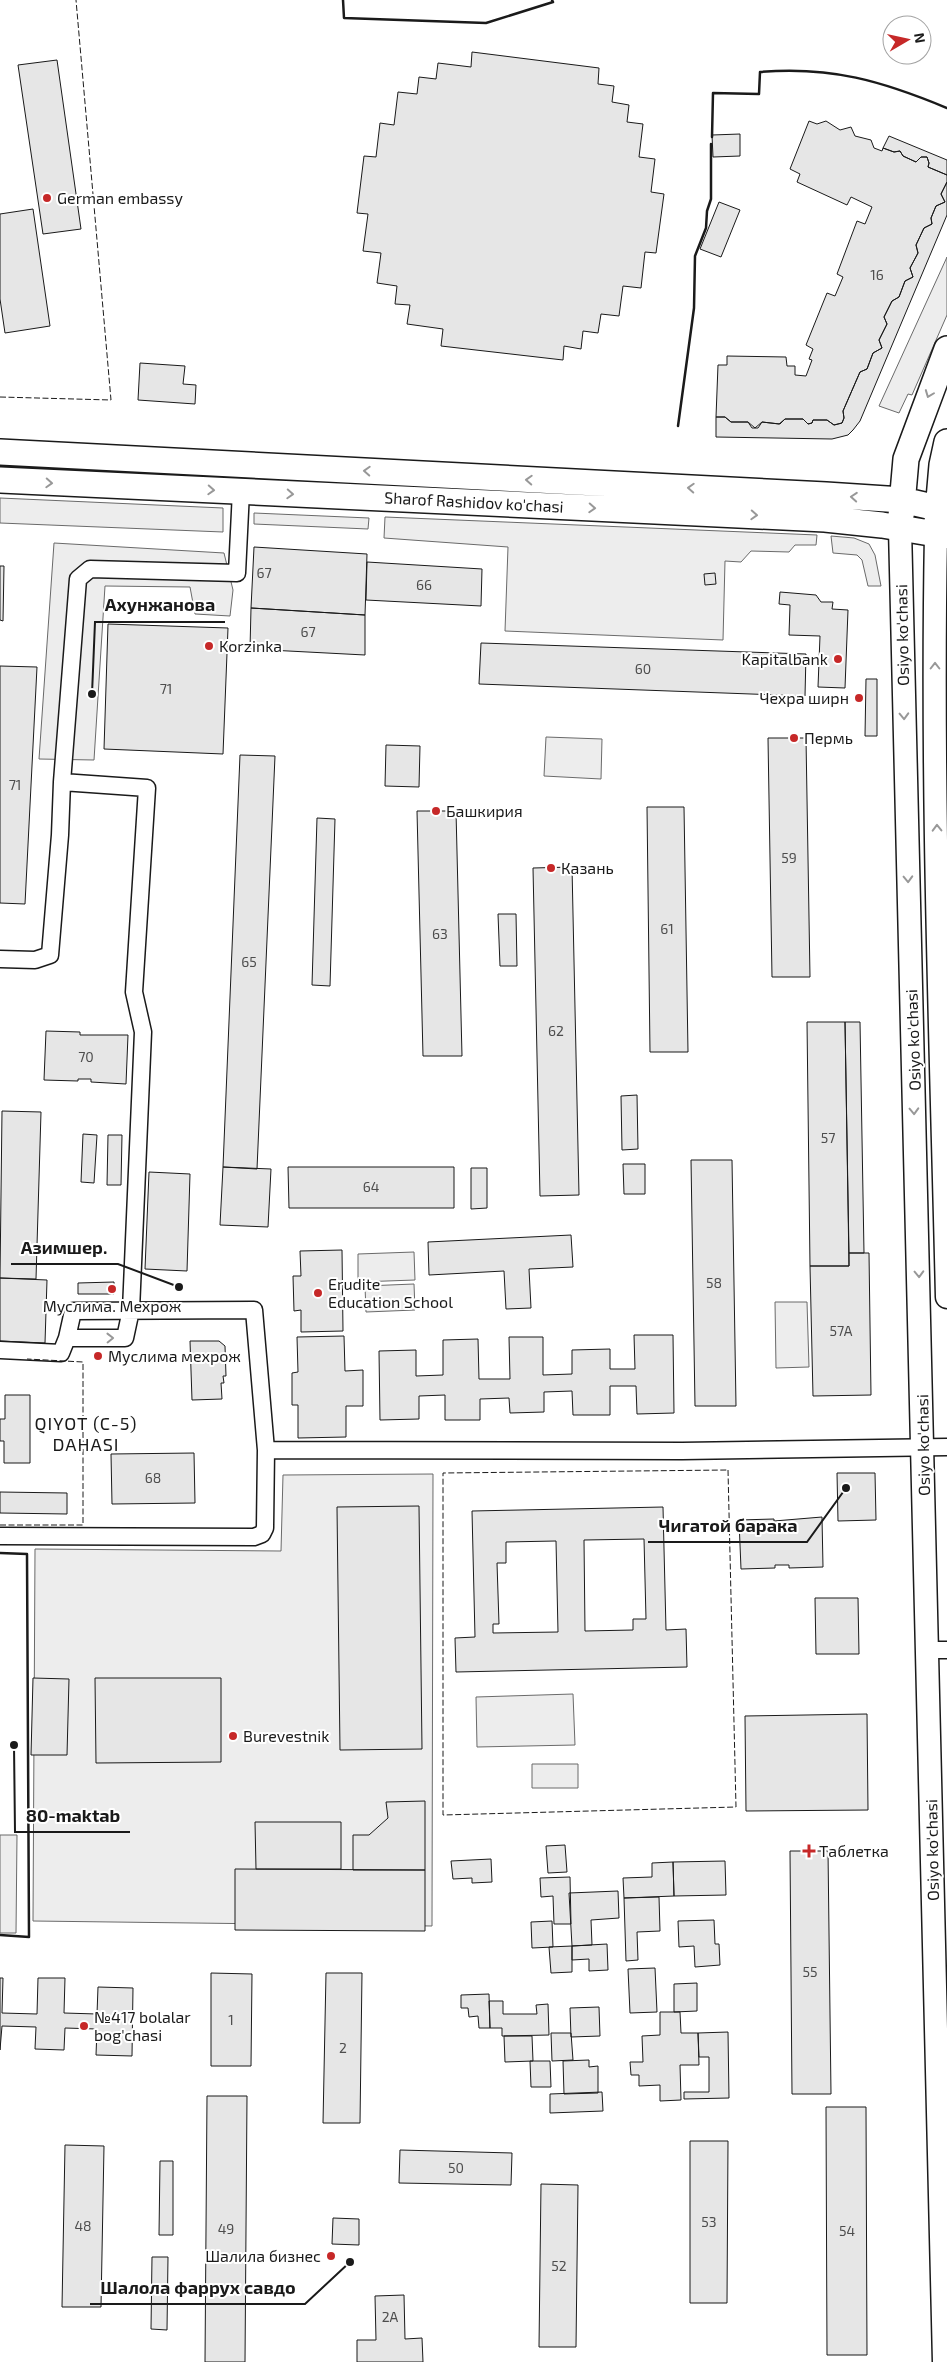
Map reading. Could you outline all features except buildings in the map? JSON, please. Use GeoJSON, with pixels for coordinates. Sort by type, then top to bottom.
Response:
{"type":"FeatureCollection","features":[{"type":"Feature","properties":{"kind":"main road"},"geometry":{"type":"LineString","coordinates":[[900,528],[906,459],[947,349]]}},
{"type":"Feature","properties":{"kind":"main road"},"geometry":{"type":"LineString","coordinates":[[942,536],[947,442]]}},
{"type":"Feature","properties":{"kind":"main road","name":"Sharof Rashidov ko'chasi"},"geometry":{"type":"LineString","coordinates":[[0,452],[902,500],[942,509]]}},
{"type":"Feature","properties":{"kind":"main road"},"geometry":{"type":"LineString","coordinates":[[241,491],[242,464]]}},
{"type":"Feature","properties":{"kind":"main road","name":"Sharof Rashidov ko'chasi"},"geometry":{"type":"LineString","coordinates":[[0,480],[825,519],[900,528],[942,536]]}},
{"type":"Feature","properties":{"kind":"main road","name":"Osiyo ko'chasi"},"geometry":{"type":"LineString","coordinates":[[900,528],[923,1448],[937,1650],[944,2362]]}},
{"type":"Feature","properties":{"kind":"main road","name":"Osiyo ko'chasi"},"geometry":{"type":"LineString","coordinates":[[942,536],[936,798],[947,1297]]}},
{"type":"Feature","properties":{"kind":"street"},"geometry":{"type":"LineString","coordinates":[[0,960],[35,960],[50,955],[78,579],[90,569],[237,574],[241,491]]}},
{"type":"Feature","properties":{"kind":"street"},"geometry":{"type":"LineString","coordinates":[[62,782],[147,788],[134,992],[143,1032],[131,1310],[125,1338],[67,1338]]}},
{"type":"Feature","properties":{"kind":"street"},"geometry":{"type":"LineString","coordinates":[[0,1350],[62,1353],[73,1311],[254,1310],[266,1450],[264,1528],[262,1534],[254,1537],[0,1536]]}},
{"type":"Feature","properties":{"kind":"street"},"geometry":{"type":"LineString","coordinates":[[266,1450],[692,1451],[947,1447]]}},
{"type":"Feature","properties":{"kind":"shaded area"},"geometry":{"type":"Polygon","coordinates":[[[947,257],[947,315],[912,395],[908,394],[899,413],[879,406],[947,257]]]}},
{"type":"Feature","properties":{"kind":"shaded area"},"geometry":{"type":"Polygon","coordinates":[[[0,498],[223,508],[223,532],[0,523],[0,498]]]}},
{"type":"Feature","properties":{"kind":"shaded area"},"geometry":{"type":"Polygon","coordinates":[[[254,513],[369,518],[368,529],[254,524],[254,513]]]}},
{"type":"Feature","properties":{"kind":"shaded area"},"geometry":{"type":"Polygon","coordinates":[[[385,517],[817,535],[816,545],[795,545],[789,552],[751,551],[741,562],[725,561],[723,640],[505,631],[508,547],[384,538],[385,517]]]}},
{"type":"Feature","properties":{"kind":"shaded area"},"geometry":{"type":"Polygon","coordinates":[[[831,536],[854,538],[869,544],[875,555],[881,586],[868,586],[862,560],[857,555],[833,553],[831,536]]]}},
{"type":"Feature","properties":{"kind":"shaded area"},"geometry":{"type":"Polygon","coordinates":[[[54,543],[224,553],[233,590],[230,616],[195,614],[190,587],[105,586],[94,760],[39,759],[54,543]]]}},
{"type":"Feature","properties":{"kind":"shaded area"},"geometry":{"type":"Polygon","coordinates":[[[546,737],[602,739],[601,779],[544,776],[546,737]]]}},
{"type":"Feature","properties":{"kind":"shaded area"},"geometry":{"type":"Polygon","coordinates":[[[414,1252],[415,1280],[358,1282],[358,1254],[414,1252]]]}},
{"type":"Feature","properties":{"kind":"shaded area"},"geometry":{"type":"Polygon","coordinates":[[[414,1284],[415,1310],[366,1312],[365,1286],[414,1284]]]}},
{"type":"Feature","properties":{"kind":"shaded area"},"geometry":{"type":"Polygon","coordinates":[[[775,1302],[807,1302],[809,1367],[776,1368],[775,1302]]]}},
{"type":"Feature","properties":{"kind":"shaded area","name":"Burevestnik"},"geometry":{"type":"Polygon","coordinates":[[[433,1474],[432,1926],[33,1921],[35,1549],[281,1551],[283,1475],[433,1474]]]}},
{"type":"Feature","properties":{"kind":"shaded area"},"geometry":{"type":"Polygon","coordinates":[[[573,1694],[575,1745],[477,1747],[476,1697],[573,1694]]]}},
{"type":"Feature","properties":{"kind":"shaded area"},"geometry":{"type":"Polygon","coordinates":[[[532,1764],[578,1764],[578,1788],[532,1788],[532,1764]]]}},
{"type":"Feature","properties":{"kind":"shaded area"},"geometry":{"type":"Polygon","coordinates":[[[0,1835],[17,1835],[16,1933],[0,1933],[0,1835]]]}},
{"type":"Feature","properties":{"kind":"fence"},"geometry":{"type":"LineString","coordinates":[[0,397],[111,400],[76,0]]}},
{"type":"Feature","properties":{"kind":"fence"},"geometry":{"type":"LineString","coordinates":[[0,1525],[83,1525],[83,1362],[27,1359]]}},
{"type":"Feature","properties":{"kind":"fence"},"geometry":{"type":"LineString","coordinates":[[728,1470],[736,1807],[443,1815],[443,1473],[728,1470]]}},
{"type":"Feature","properties":{"kind":"wall"},"geometry":{"type":"LineString","coordinates":[[343,0],[344,18],[486,23],[553,2],[552,0]]}},
{"type":"Feature","properties":{"kind":"wall"},"geometry":{"type":"LineString","coordinates":[[712,137],[713,93],[759,94],[760,72],[810,71],[856,78],[900,90],[947,108]]}},
{"type":"Feature","properties":{"kind":"wall"},"geometry":{"type":"LineString","coordinates":[[678,426],[694,308],[695,256],[706,228],[707,211],[711,199],[711,144]]}},
{"type":"Feature","properties":{"kind":"wall"},"geometry":{"type":"LineString","coordinates":[[0,1553],[27,1554],[29,1937],[0,1935]]}},
{"type":"Feature","properties":{"kind":"place","name":"German embassy"},"geometry":{"type":"Point","coordinates":[47,198]}},
{"type":"Feature","properties":{"kind":"place","name":"Korzinka"},"geometry":{"type":"Point","coordinates":[209,646]}},
{"type":"Feature","properties":{"kind":"place","name":"Kapitalbank"},"geometry":{"type":"Point","coordinates":[838,659]}},
{"type":"Feature","properties":{"kind":"place","name":"Ахунжанова"},"geometry":{"type":"Point","coordinates":[92,694]}},
{"type":"Feature","properties":{"kind":"place","name":"Чехра ширн"},"geometry":{"type":"Point","coordinates":[859,698]}},
{"type":"Feature","properties":{"kind":"place","name":"Пермь"},"geometry":{"type":"Point","coordinates":[794,738]}},
{"type":"Feature","properties":{"kind":"place","name":"Башкирия"},"geometry":{"type":"Point","coordinates":[436,811]}},
{"type":"Feature","properties":{"kind":"place","name":"Казань"},"geometry":{"type":"Point","coordinates":[551,868]}},
{"type":"Feature","properties":{"kind":"place","name":"Азимшер."},"geometry":{"type":"Point","coordinates":[179,1287]}},
{"type":"Feature","properties":{"kind":"place","name":"Муслима. Мехрож"},"geometry":{"type":"Point","coordinates":[112,1289]}},
{"type":"Feature","properties":{"kind":"place","name":"Erudite Education School"},"geometry":{"type":"Point","coordinates":[318,1293]}},
{"type":"Feature","properties":{"kind":"place","name":"Муслима мехрож"},"geometry":{"type":"Point","coordinates":[98,1356]}},
{"type":"Feature","properties":{"kind":"place","name":"Чигатой барака"},"geometry":{"type":"Point","coordinates":[846,1488]}},
{"type":"Feature","properties":{"kind":"place","name":"Burevestnik"},"geometry":{"type":"Point","coordinates":[233,1736]}},
{"type":"Feature","properties":{"kind":"place","name":"80-maktab"},"geometry":{"type":"Point","coordinates":[14,1745]}},
{"type":"Feature","properties":{"kind":"place","name":"Таблетка"},"geometry":{"type":"Point","coordinates":[809,1851]}},
{"type":"Feature","properties":{"kind":"place","name":"№417 bolalar bog'chasi"},"geometry":{"type":"Point","coordinates":[84,2026]}},
{"type":"Feature","properties":{"kind":"place","name":"Шалила бизнес"},"geometry":{"type":"Point","coordinates":[331,2256]}},
{"type":"Feature","properties":{"kind":"place","name":"Шалола фаррух савдо"},"geometry":{"type":"Point","coordinates":[350,2262]}},
{"type":"Feature","properties":{"kind":"district","name":"QIYOT (C-5) DAHASI"},"geometry":{"type":"Point","coordinates":[86,1434]}}]}
